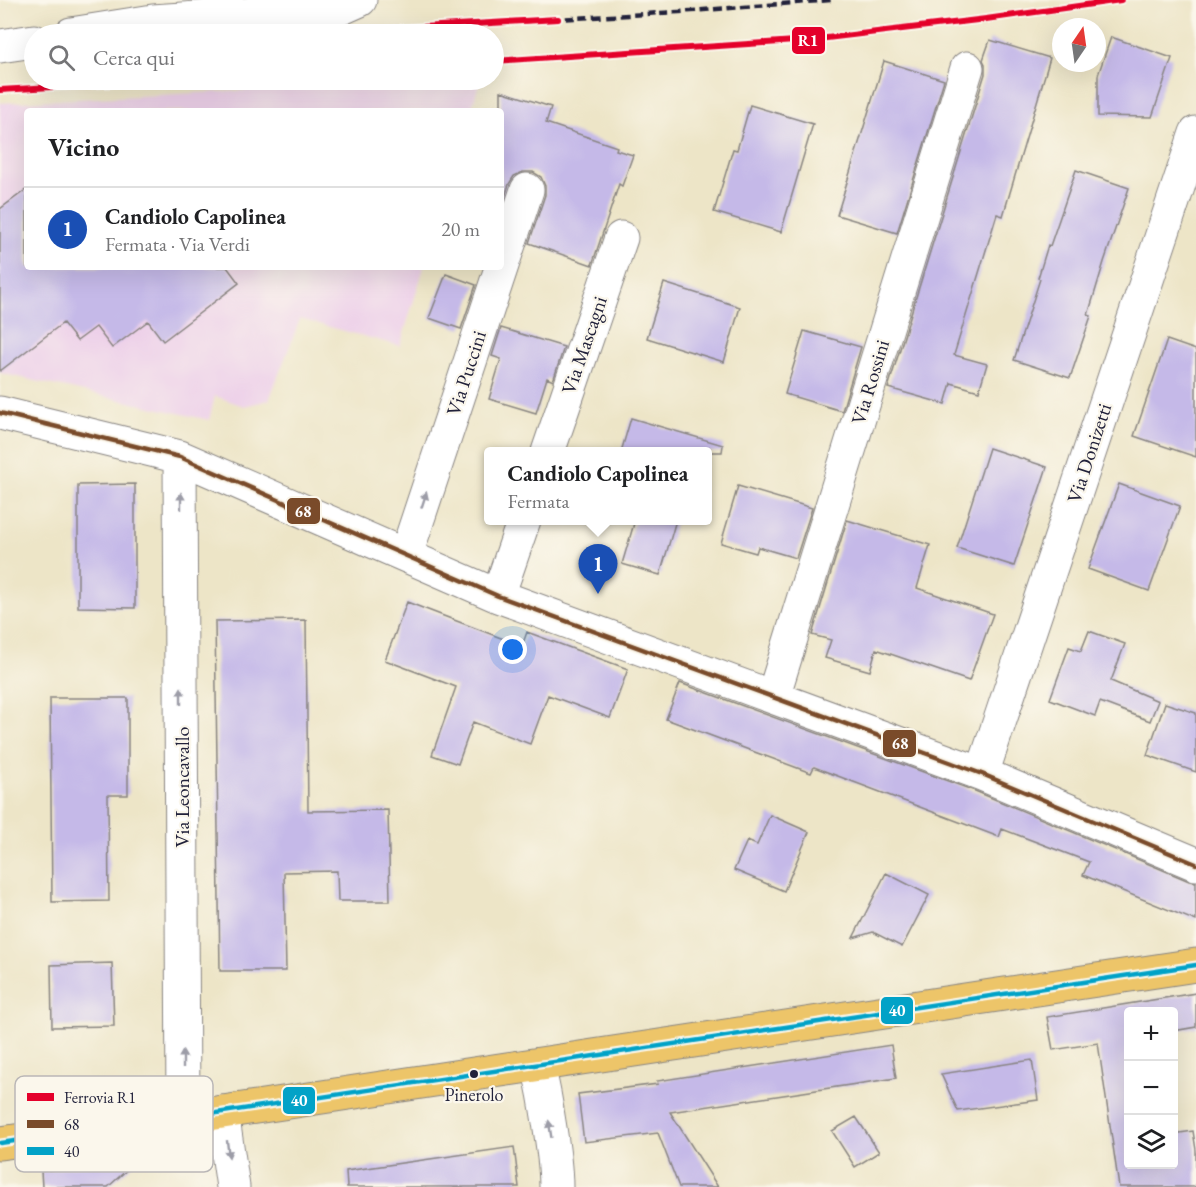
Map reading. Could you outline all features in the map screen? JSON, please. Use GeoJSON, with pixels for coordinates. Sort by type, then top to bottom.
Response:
{"type":"FeatureCollection","features":[{"type":"Feature","properties":{"kind":"main road"},"geometry":{"type":"LineString","coordinates":[[213,1113],[1196,965]]}},
{"type":"Feature","properties":{"kind":"main road"},"geometry":{"type":"LineString","coordinates":[[0,1143],[15,1141]]}},
{"type":"Feature","properties":{"kind":"street"},"geometry":{"type":"LineString","coordinates":[[134,24],[342,8],[360,0]]}},
{"type":"Feature","properties":{"kind":"street"},"geometry":{"type":"LineString","coordinates":[[0,46],[24,42]]}},
{"type":"Feature","properties":{"kind":"street","name":"Via Rossini"},"geometry":{"type":"LineString","coordinates":[[772,697],[967,68]]}},
{"type":"Feature","properties":{"kind":"street","name":"Via Donizetti"},"geometry":{"type":"LineString","coordinates":[[982,774],[1196,133]]}},
{"type":"Feature","properties":{"kind":"street","name":"Via Puccini"},"geometry":{"type":"LineString","coordinates":[[504,259],[527,190]]}},
{"type":"Feature","properties":{"kind":"street","name":"Via Mascagni"},"geometry":{"type":"LineString","coordinates":[[550,447],[621,238]]}},
{"type":"Feature","properties":{"kind":"street","name":"Via Puccini"},"geometry":{"type":"LineString","coordinates":[[406,555],[500,270]]}},
{"type":"Feature","properties":{"kind":"street"},"geometry":{"type":"LineString","coordinates":[[0,413],[180,457],[498,596],[982,774],[1195,860]]}},
{"type":"Feature","properties":{"kind":"street","name":"Via Leoncavallo"},"geometry":{"type":"LineString","coordinates":[[180,457],[183,1076]]}},
{"type":"Feature","properties":{"kind":"street"},"geometry":{"type":"LineString","coordinates":[[498,596],[522,525]]}},
{"type":"Feature","properties":{"kind":"street"},"geometry":{"type":"LineString","coordinates":[[537,1065],[544,1086],[560,1182]]}},
{"type":"Feature","properties":{"kind":"street"},"geometry":{"type":"LineString","coordinates":[[222,1112],[233,1187]]}},
{"type":"Feature","properties":{"kind":"shaded area"},"geometry":{"type":"Polygon","coordinates":[[[258,90],[477,90],[472,108],[24,108],[24,270],[423,270],[400,346],[300,319],[269,400],[244,406],[215,396],[209,420],[0,373],[0,103],[258,90]]]}},
{"type":"Feature","properties":{"kind":"building"},"geometry":{"type":"Polygon","coordinates":[[[1111,37],[1172,58],[1152,117],[1098,116],[1098,75],[1099,72],[1106,72],[1106,52],[1111,37]]]}},
{"type":"Feature","properties":{"kind":"building"},"geometry":{"type":"Polygon","coordinates":[[[990,40],[1050,58],[1003,216],[997,214],[954,355],[987,364],[979,391],[951,383],[945,404],[888,388],[985,74],[983,60],[990,40]]]}},
{"type":"Feature","properties":{"kind":"building"},"geometry":{"type":"Polygon","coordinates":[[[884,61],[944,80],[897,233],[837,215],[884,61]]]}},
{"type":"Feature","properties":{"kind":"building"},"geometry":{"type":"Polygon","coordinates":[[[501,91],[551,107],[546,123],[617,147],[616,150],[633,155],[622,186],[619,184],[592,265],[529,243],[545,195],[545,186],[541,177],[533,172],[523,172],[514,176],[504,200],[504,108],[501,108],[501,91]]]}},
{"type":"Feature","properties":{"kind":"building"},"geometry":{"type":"Polygon","coordinates":[[[750,105],[813,124],[781,232],[714,212],[733,149],[737,150],[750,105]]]}},
{"type":"Feature","properties":{"kind":"building"},"geometry":{"type":"Polygon","coordinates":[[[1076,170],[1129,188],[1104,262],[1088,315],[1091,316],[1070,378],[1014,360],[1040,279],[1038,278],[1048,245],[1050,246],[1076,170]]]}},
{"type":"Feature","properties":{"kind":"building"},"geometry":{"type":"Polygon","coordinates":[[[24,191],[24,270],[229,270],[239,283],[163,341],[148,321],[112,348],[96,327],[77,341],[63,323],[0,371],[0,209],[24,191]]]}},
{"type":"Feature","properties":{"kind":"building"},"geometry":{"type":"Polygon","coordinates":[[[446,274],[476,285],[461,329],[429,318],[446,274]]]}},
{"type":"Feature","properties":{"kind":"building"},"geometry":{"type":"Polygon","coordinates":[[[664,283],[740,307],[724,362],[647,338],[664,283]]]}},
{"type":"Feature","properties":{"kind":"building"},"geometry":{"type":"Polygon","coordinates":[[[501,328],[564,347],[553,381],[547,378],[536,413],[489,399],[501,359],[492,356],[501,328]]]}},
{"type":"Feature","properties":{"kind":"building"},"geometry":{"type":"Polygon","coordinates":[[[804,331],[861,347],[842,411],[785,394],[804,331]]]}},
{"type":"Feature","properties":{"kind":"building"},"geometry":{"type":"Polygon","coordinates":[[[1167,340],[1196,350],[1196,457],[1134,436],[1167,340]]]}},
{"type":"Feature","properties":{"kind":"building"},"geometry":{"type":"Polygon","coordinates":[[[631,418],[723,445],[722,452],[712,452],[712,447],[622,447],[631,418]]]}},
{"type":"Feature","properties":{"kind":"building"},"geometry":{"type":"Polygon","coordinates":[[[989,448],[1047,467],[1014,566],[957,548],[989,448]]]}},
{"type":"Feature","properties":{"kind":"building"},"geometry":{"type":"Polygon","coordinates":[[[135,484],[135,608],[78,607],[78,485],[135,484]]]}},
{"type":"Feature","properties":{"kind":"building"},"geometry":{"type":"Polygon","coordinates":[[[1119,484],[1180,506],[1149,591],[1088,569],[1119,484]]]}},
{"type":"Feature","properties":{"kind":"building"},"geometry":{"type":"Polygon","coordinates":[[[738,486],[812,508],[796,558],[758,547],[756,553],[721,543],[738,486]]]}},
{"type":"Feature","properties":{"kind":"building"},"geometry":{"type":"Polygon","coordinates":[[[847,520],[930,545],[917,588],[993,614],[969,681],[876,649],[870,671],[825,658],[831,640],[812,635],[847,520]]]}},
{"type":"Feature","properties":{"kind":"building"},"geometry":{"type":"Polygon","coordinates":[[[634,525],[675,525],[660,575],[622,564],[634,525]]]}},
{"type":"Feature","properties":{"kind":"building"},"geometry":{"type":"Polygon","coordinates":[[[407,602],[522,646],[527,632],[628,669],[610,718],[548,695],[530,744],[473,722],[458,764],[432,755],[456,687],[385,660],[407,602]]]}},
{"type":"Feature","properties":{"kind":"building"},"geometry":{"type":"Polygon","coordinates":[[[306,620],[308,811],[388,810],[390,901],[338,901],[337,871],[284,872],[286,971],[220,971],[215,621],[306,620]]]}},
{"type":"Feature","properties":{"kind":"building"},"geometry":{"type":"Polygon","coordinates":[[[1089,631],[1125,644],[1111,681],[1158,701],[1150,721],[1100,702],[1095,716],[1050,699],[1069,647],[1081,651],[1089,631]]]}},
{"type":"Feature","properties":{"kind":"building"},"geometry":{"type":"Polygon","coordinates":[[[680,683],[975,791],[1196,882],[1196,921],[1083,875],[1089,862],[1002,829],[999,837],[814,767],[811,773],[666,719],[680,683]]]}},
{"type":"Feature","properties":{"kind":"building"},"geometry":{"type":"Polygon","coordinates":[[[50,698],[128,698],[128,795],[108,795],[109,901],[52,902],[50,698]]]}},
{"type":"Feature","properties":{"kind":"building"},"geometry":{"type":"Polygon","coordinates":[[[1165,703],[1196,713],[1196,772],[1147,755],[1165,703]]]}},
{"type":"Feature","properties":{"kind":"building"},"geometry":{"type":"Polygon","coordinates":[[[770,815],[809,832],[784,891],[734,870],[747,841],[757,845],[770,815]]]}},
{"type":"Feature","properties":{"kind":"building"},"geometry":{"type":"Polygon","coordinates":[[[886,873],[929,895],[902,947],[873,932],[853,938],[886,873]]]}},
{"type":"Feature","properties":{"kind":"building"},"geometry":{"type":"Polygon","coordinates":[[[112,963],[114,1026],[52,1027],[51,965],[112,963]]]}},
{"type":"Feature","properties":{"kind":"building"},"geometry":{"type":"Polygon","coordinates":[[[1196,993],[1196,1027],[1178,1030],[1178,1007],[1124,1007],[1124,1169],[1178,1169],[1178,1133],[1193,1131],[1196,1150],[1196,1187],[1119,1187],[1098,1043],[1053,1050],[1047,1017],[1196,993]]]}},
{"type":"Feature","properties":{"kind":"building"},"geometry":{"type":"Polygon","coordinates":[[[891,1045],[896,1078],[670,1112],[718,1187],[679,1187],[658,1133],[584,1142],[578,1094],[658,1084],[657,1081],[891,1045]]]}},
{"type":"Feature","properties":{"kind":"building"},"geometry":{"type":"Polygon","coordinates":[[[1032,1060],[1038,1100],[958,1111],[941,1074],[1032,1060]]]}},
{"type":"Feature","properties":{"kind":"building"},"geometry":{"type":"Polygon","coordinates":[[[856,1117],[879,1152],[855,1167],[832,1131],[856,1117]]]}},
{"type":"Feature","properties":{"kind":"building"},"geometry":{"type":"Polygon","coordinates":[[[514,1147],[519,1187],[347,1187],[346,1171],[514,1147]]]}},
{"type":"Feature","properties":{"kind":"building"},"geometry":{"type":"Polygon","coordinates":[[[41,1172],[124,1172],[108,1187],[42,1187],[41,1172]]]}},
{"type":"Feature","properties":{"kind":"railway"},"geometry":{"type":"LineString","coordinates":[[474,24],[832,0]]}},
{"type":"Feature","properties":{"kind":"railway"},"geometry":{"type":"LineString","coordinates":[[504,60],[810,40],[1121,0]]}},
{"type":"Feature","properties":{"kind":"railway"},"geometry":{"type":"LineString","coordinates":[[0,90],[24,89]]}},
{"type":"Feature","properties":{"kind":"rail line","name":"R1"},"geometry":{"type":"LineString","coordinates":[[504,60],[810,40],[1121,0]]}},
{"type":"Feature","properties":{"kind":"rail line","name":"R1"},"geometry":{"type":"LineString","coordinates":[[473,24],[558,19]]}},
{"type":"Feature","properties":{"kind":"rail line","name":"R1"},"geometry":{"type":"LineString","coordinates":[[0,90],[24,89]]}},
{"type":"Feature","properties":{"kind":"transit line","name":"68"},"geometry":{"type":"LineString","coordinates":[[0,413],[180,457],[498,596],[982,774],[1196,864]]}},
{"type":"Feature","properties":{"kind":"transit line","name":"40"},"geometry":{"type":"LineString","coordinates":[[213,1113],[1196,965]]}},
{"type":"Feature","properties":{"kind":"transit line","name":"40"},"geometry":{"type":"LineString","coordinates":[[0,1143],[15,1141]]}},
{"type":"Feature","properties":{"kind":"place","name":"Candiolo Capolinea"},"geometry":{"type":"Point","coordinates":[598,594]}},
{"type":"Feature","properties":{"kind":"place","name":"Pinerolo"},"geometry":{"type":"Point","coordinates":[474,1074]}}]}
